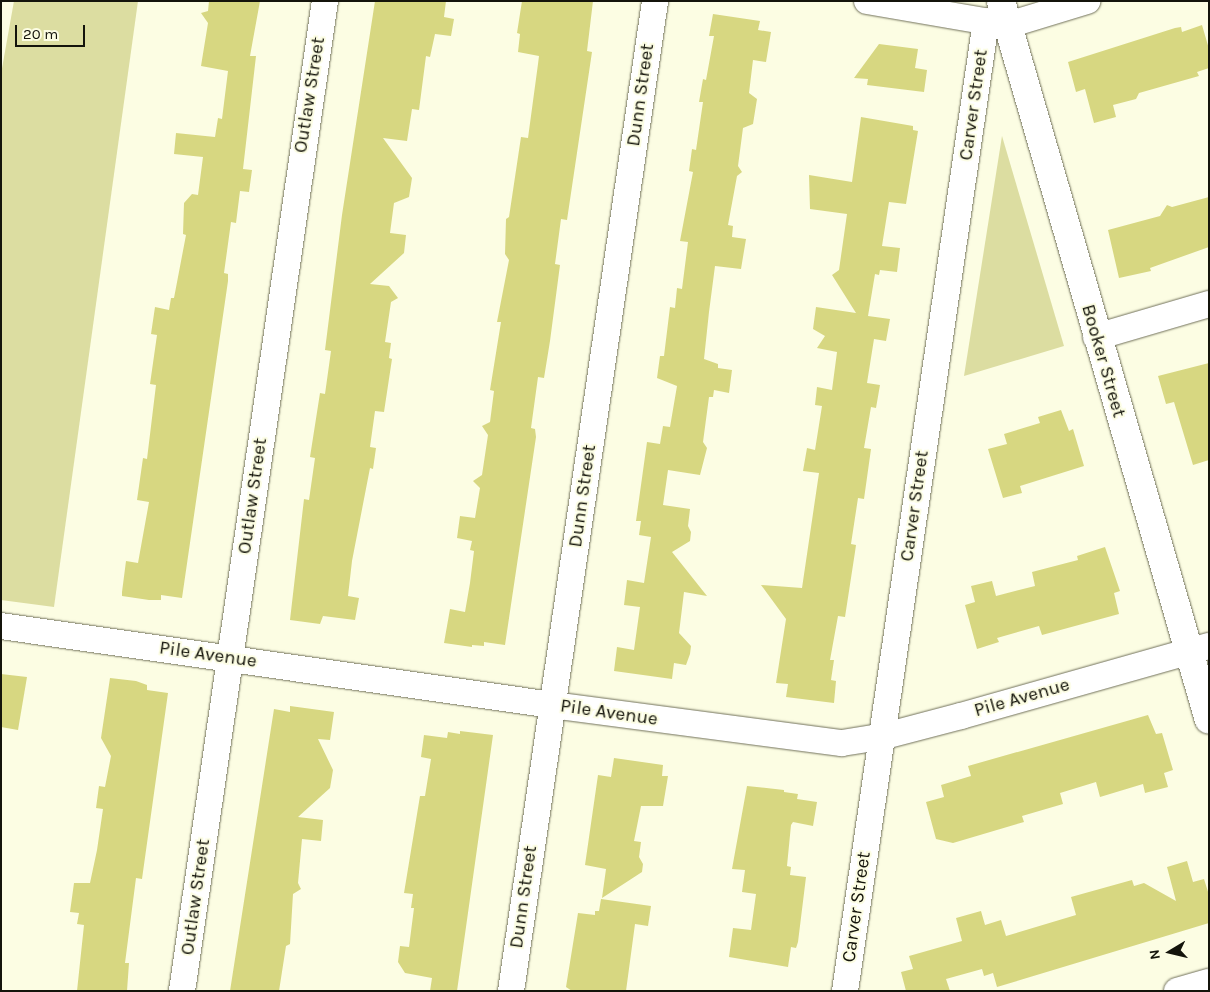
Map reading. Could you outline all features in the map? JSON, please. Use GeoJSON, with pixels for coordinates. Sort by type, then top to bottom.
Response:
{"type":"FeatureCollection","features":[{"type":"Feature","properties":{"kind":"street","name":"Outlaw Street"},"geometry":{"type":"LineString","coordinates":[[182,991],[324,1]]}},
{"type":"Feature","properties":{"kind":"street","name":"Dunn Street"},"geometry":{"type":"LineString","coordinates":[[511,991],[655,1]]}},
{"type":"Feature","properties":{"kind":"street"},"geometry":{"type":"LineString","coordinates":[[867,1],[998,16],[1087,1]]}},
{"type":"Feature","properties":{"kind":"street","name":"Booker Street"},"geometry":{"type":"LineString","coordinates":[[998,16],[1096,337],[1199,649],[1209,720]]}},
{"type":"Feature","properties":{"kind":"street","name":"Carver Street"},"geometry":{"type":"LineString","coordinates":[[844,991],[881,737],[998,16]]}},
{"type":"Feature","properties":{"kind":"street"},"geometry":{"type":"LineString","coordinates":[[1096,337],[1209,304]]}},
{"type":"Feature","properties":{"kind":"street","name":"Pile Avenue"},"geometry":{"type":"LineString","coordinates":[[1,626],[552,705],[842,743],[881,737],[1199,649]]}},
{"type":"Feature","properties":{"kind":"street"},"geometry":{"type":"LineString","coordinates":[[1177,991],[1209,982]]}},
{"type":"Feature","properties":{"kind":"green space"},"geometry":{"type":"Polygon","coordinates":[[[14,1],[138,1],[54,607],[1,600],[1,74],[14,1]]]}},
{"type":"Feature","properties":{"kind":"green space"},"geometry":{"type":"Polygon","coordinates":[[[1002,136],[1064,346],[964,376],[1002,136]]]}},
{"type":"Feature","properties":{"kind":"building"},"geometry":{"type":"Polygon","coordinates":[[[209,1],[260,1],[250,56],[256,56],[243,169],[252,170],[249,192],[240,191],[236,223],[231,222],[224,273],[228,274],[228,281],[182,598],[161,595],[161,600],[149,600],[122,596],[122,592],[126,561],[138,563],[149,502],[137,500],[143,458],[147,459],[156,385],[150,384],[157,335],[151,334],[155,307],[169,310],[171,298],[174,298],[186,235],[183,234],[184,203],[192,194],[198,195],[203,157],[174,154],[176,133],[215,137],[218,118],[222,119],[228,71],[201,66],[208,23],[201,13],[208,11],[209,1]]]}},
{"type":"Feature","properties":{"kind":"building"},"geometry":{"type":"Polygon","coordinates":[[[375,1],[446,1],[444,17],[454,19],[451,36],[435,34],[430,57],[426,56],[419,110],[412,109],[407,141],[383,138],[412,178],[409,197],[394,203],[390,233],[406,235],[404,253],[370,284],[389,286],[398,298],[391,302],[385,342],[391,343],[389,358],[392,359],[384,412],[375,411],[370,447],[376,448],[373,469],[370,468],[352,561],[348,596],[359,598],[355,620],[323,616],[320,624],[290,620],[304,499],[309,500],[315,458],[310,457],[320,393],[325,394],[331,351],[325,350],[342,215],[375,1]]]}},
{"type":"Feature","properties":{"kind":"building"},"geometry":{"type":"Polygon","coordinates":[[[522,1],[593,1],[587,51],[592,52],[567,220],[561,219],[555,264],[560,265],[544,378],[538,377],[531,428],[535,429],[536,437],[505,645],[484,642],[484,646],[472,645],[472,647],[444,643],[450,609],[465,612],[470,583],[474,551],[470,550],[472,541],[457,538],[460,516],[475,518],[480,488],[473,481],[482,475],[488,435],[482,426],[490,422],[494,391],[490,390],[501,322],[497,322],[509,260],[505,254],[506,219],[509,217],[521,137],[528,138],[539,56],[518,52],[520,34],[517,33],[522,1]]]}},
{"type":"Feature","properties":{"kind":"building"},"geometry":{"type":"Polygon","coordinates":[[[713,14],[760,21],[758,30],[771,32],[766,62],[753,60],[749,93],[757,99],[753,124],[743,128],[738,166],[742,172],[737,176],[728,225],[733,226],[732,237],[746,239],[741,269],[715,266],[709,312],[704,359],[718,364],[718,368],[732,370],[729,393],[714,390],[713,397],[709,397],[703,442],[707,448],[700,475],[668,470],[663,505],[690,509],[688,526],[691,532],[690,541],[672,552],[707,596],[684,592],[679,633],[691,646],[690,654],[686,665],[674,663],[672,679],[614,671],[617,647],[634,650],[640,607],[624,605],[627,580],[644,583],[651,537],[639,535],[641,521],[636,521],[647,442],[660,444],[663,426],[670,427],[677,386],[657,378],[660,356],[664,356],[670,307],[675,308],[677,288],[682,289],[688,242],[680,241],[693,172],[689,171],[692,149],[696,150],[703,102],[699,102],[703,79],[706,80],[714,36],[709,36],[713,14]]]}},
{"type":"Feature","properties":{"kind":"building"},"geometry":{"type":"Polygon","coordinates":[[[1202,25],[1209,49],[1209,68],[1197,72],[1199,76],[1139,93],[1136,99],[1113,105],[1116,117],[1094,123],[1085,89],[1076,92],[1068,62],[1175,28],[1181,27],[1182,32],[1202,25]]]}},
{"type":"Feature","properties":{"kind":"building"},"geometry":{"type":"Polygon","coordinates":[[[879,44],[918,49],[915,68],[927,70],[924,92],[867,85],[868,79],[854,78],[879,44]]]}},
{"type":"Feature","properties":{"kind":"building"},"geometry":{"type":"Polygon","coordinates":[[[861,117],[913,126],[913,130],[918,131],[906,204],[889,202],[882,246],[900,248],[897,272],[880,270],[879,275],[875,274],[868,316],[890,319],[886,341],[874,339],[867,383],[880,385],[876,408],[871,407],[864,448],[871,449],[864,499],[858,498],[851,544],[856,545],[845,617],[838,616],[830,660],[834,660],[831,680],[836,681],[834,703],[786,697],[788,684],[776,683],[786,619],[761,585],[802,588],[819,473],[803,471],[807,448],[815,450],[822,406],[815,405],[817,387],[832,390],[837,352],[817,348],[825,336],[813,329],[816,307],[856,313],[832,275],[839,270],[847,214],[810,209],[809,175],[852,182],[861,117]]]}},
{"type":"Feature","properties":{"kind":"building"},"geometry":{"type":"Polygon","coordinates":[[[1209,197],[1209,247],[1150,268],[1151,271],[1119,278],[1108,230],[1160,216],[1167,205],[1172,207],[1209,197]]]}},
{"type":"Feature","properties":{"kind":"building"},"geometry":{"type":"Polygon","coordinates":[[[1209,363],[1209,460],[1193,465],[1174,402],[1166,404],[1158,376],[1209,363]]]}},
{"type":"Feature","properties":{"kind":"building"},"geometry":{"type":"Polygon","coordinates":[[[1061,410],[1069,431],[1073,429],[1084,466],[1020,486],[1022,493],[1003,498],[988,449],[1007,444],[1004,434],[1040,423],[1038,417],[1061,410]]]}},
{"type":"Feature","properties":{"kind":"building"},"geometry":{"type":"Polygon","coordinates":[[[1105,547],[1120,591],[1114,593],[1119,614],[1042,635],[1039,626],[997,638],[999,642],[977,649],[965,605],[975,602],[971,586],[992,581],[996,596],[1035,586],[1032,572],[1078,560],[1077,556],[1105,547]]]}},
{"type":"Feature","properties":{"kind":"building"},"geometry":{"type":"Polygon","coordinates":[[[1,674],[27,677],[18,730],[1,727],[1,674]]]}},
{"type":"Feature","properties":{"kind":"building"},"geometry":{"type":"Polygon","coordinates":[[[110,678],[136,681],[147,685],[147,690],[168,693],[142,879],[136,878],[125,963],[129,963],[127,991],[77,991],[84,925],[77,924],[79,913],[70,912],[74,883],[90,883],[97,850],[103,809],[96,808],[99,786],[105,787],[111,756],[101,738],[110,678]]]}},
{"type":"Feature","properties":{"kind":"building"},"geometry":{"type":"Polygon","coordinates":[[[290,706],[334,712],[330,740],[318,739],[333,770],[330,788],[298,817],[323,820],[321,841],[302,839],[298,883],[301,889],[293,894],[290,944],[286,946],[279,991],[230,991],[274,709],[290,712],[290,706]]]}},
{"type":"Feature","properties":{"kind":"building"},"geometry":{"type":"Polygon","coordinates":[[[1148,715],[1156,734],[1162,733],[1173,770],[1164,773],[1168,787],[1145,793],[1143,784],[1100,797],[1096,782],[1060,793],[1063,804],[1022,816],[1024,822],[953,843],[936,839],[926,802],[944,797],[941,785],[971,776],[968,766],[1148,715]]]}},
{"type":"Feature","properties":{"kind":"building"},"geometry":{"type":"Polygon","coordinates":[[[460,731],[493,735],[457,991],[430,991],[432,978],[405,973],[398,962],[400,946],[409,947],[414,908],[411,908],[413,894],[404,893],[420,796],[425,796],[431,759],[421,757],[424,735],[447,738],[448,732],[460,734],[460,731]]]}},
{"type":"Feature","properties":{"kind":"building"},"geometry":{"type":"Polygon","coordinates":[[[614,758],[663,765],[662,776],[668,776],[663,806],[641,806],[634,841],[641,842],[639,857],[643,864],[642,872],[602,898],[606,869],[585,865],[598,775],[611,777],[614,758]]]}},
{"type":"Feature","properties":{"kind":"building"},"geometry":{"type":"Polygon","coordinates":[[[747,786],[784,790],[784,792],[798,794],[797,799],[817,802],[813,826],[793,822],[791,825],[787,866],[791,867],[790,875],[806,877],[798,942],[796,948],[791,947],[788,967],[729,957],[733,928],[751,930],[756,894],[742,892],[745,870],[732,869],[747,786]]]}},
{"type":"Feature","properties":{"kind":"building"},"geometry":{"type":"Polygon","coordinates":[[[1187,861],[1193,882],[1204,879],[1209,895],[1209,923],[997,987],[993,973],[984,976],[982,969],[946,979],[950,991],[906,991],[901,972],[913,969],[909,956],[962,941],[956,918],[981,911],[985,925],[1001,920],[1006,936],[1076,915],[1071,897],[1132,880],[1134,886],[1144,883],[1176,901],[1167,867],[1187,861]]]}},
{"type":"Feature","properties":{"kind":"building"},"geometry":{"type":"Polygon","coordinates":[[[601,899],[651,906],[648,926],[635,924],[626,991],[572,991],[566,987],[578,913],[595,915],[595,911],[599,911],[601,899]]]}}]}
